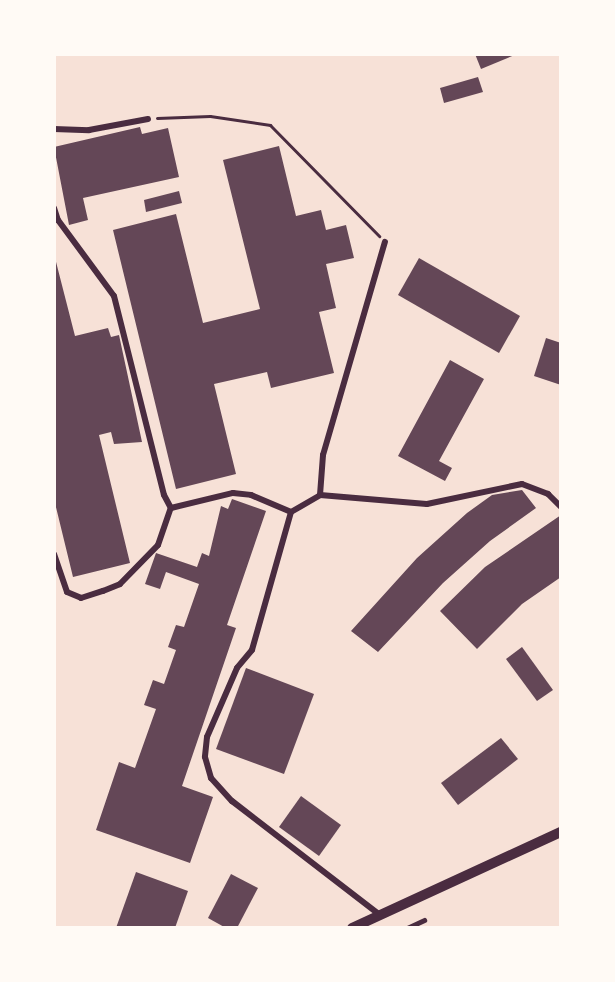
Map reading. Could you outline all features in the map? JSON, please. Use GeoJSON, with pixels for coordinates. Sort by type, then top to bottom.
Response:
{"type":"FeatureCollection","features":[{"type":"Feature","properties":{"kind":"main road"},"geometry":{"type":"LineString","coordinates":[[352,928],[561,832]]}},
{"type":"Feature","properties":{"kind":"street"},"geometry":{"type":"LineString","coordinates":[[54,129],[89,130],[148,119]]}},
{"type":"Feature","properties":{"kind":"street"},"geometry":{"type":"LineString","coordinates":[[54,208],[58,220],[114,296],[164,495],[171,508],[158,545],[138,569],[111,587],[81,598],[67,592],[54,554]]}},
{"type":"Feature","properties":{"kind":"street"},"geometry":{"type":"LineString","coordinates":[[320,495],[323,455],[385,242]]}},
{"type":"Feature","properties":{"kind":"street"},"geometry":{"type":"LineString","coordinates":[[380,915],[232,801],[211,778],[205,757],[207,737],[237,668],[252,650],[291,512],[320,495],[426,504],[522,484],[548,494],[561,507]]}},
{"type":"Feature","properties":{"kind":"street"},"geometry":{"type":"LineString","coordinates":[[171,508],[233,493],[251,495],[291,512]]}},
{"type":"Feature","properties":{"kind":"street"},"geometry":{"type":"LineString","coordinates":[[407,928],[424,920]]}},
{"type":"Feature","properties":{"kind":"path"},"geometry":{"type":"LineString","coordinates":[[148,119],[210,116],[270,125],[385,242]]}},
{"type":"Feature","properties":{"kind":"building"},"geometry":{"type":"Polygon","coordinates":[[[475,54],[517,54],[481,69],[475,54]]]}},
{"type":"Feature","properties":{"kind":"building"},"geometry":{"type":"Polygon","coordinates":[[[478,77],[483,92],[444,103],[440,88],[478,77]]]}},
{"type":"Feature","properties":{"kind":"building"},"geometry":{"type":"Polygon","coordinates":[[[140,127],[142,134],[168,128],[179,177],[83,198],[88,220],[69,225],[54,147],[140,127]]]}},
{"type":"Feature","properties":{"kind":"building"},"geometry":{"type":"Polygon","coordinates":[[[279,146],[296,216],[321,210],[326,230],[346,225],[354,258],[326,264],[336,308],[319,312],[334,373],[271,388],[267,372],[214,384],[236,474],[176,489],[113,230],[176,214],[203,323],[260,309],[223,160],[279,146]]]}},
{"type":"Feature","properties":{"kind":"building"},"geometry":{"type":"Polygon","coordinates":[[[179,191],[182,203],[146,212],[144,200],[179,191]]]}},
{"type":"Feature","properties":{"kind":"building"},"geometry":{"type":"Polygon","coordinates":[[[54,254],[75,336],[108,328],[111,337],[119,335],[142,442],[114,444],[111,432],[99,435],[130,563],[73,577],[54,499],[54,254]]]}},
{"type":"Feature","properties":{"kind":"building"},"geometry":{"type":"Polygon","coordinates":[[[419,258],[520,316],[499,353],[398,295],[419,258]]]}},
{"type":"Feature","properties":{"kind":"building"},"geometry":{"type":"Polygon","coordinates":[[[546,338],[561,343],[561,385],[534,376],[546,338]]]}},
{"type":"Feature","properties":{"kind":"building"},"geometry":{"type":"Polygon","coordinates":[[[450,360],[484,379],[439,461],[452,468],[445,481],[398,456],[450,360]]]}},
{"type":"Feature","properties":{"kind":"building"},"geometry":{"type":"Polygon","coordinates":[[[522,490],[536,508],[490,541],[443,583],[378,652],[351,631],[417,558],[467,513],[492,495],[522,490]]]}},
{"type":"Feature","properties":{"kind":"building"},"geometry":{"type":"Polygon","coordinates":[[[232,499],[266,511],[227,625],[236,628],[182,786],[213,797],[190,863],[96,830],[119,762],[135,768],[156,709],[144,705],[153,680],[164,684],[176,650],[168,647],[176,625],[184,627],[199,584],[166,572],[160,589],[145,584],[156,553],[197,567],[202,553],[209,556],[221,506],[228,509],[232,499]]]}},
{"type":"Feature","properties":{"kind":"building"},"geometry":{"type":"Polygon","coordinates":[[[561,515],[561,577],[522,604],[477,649],[440,611],[485,567],[561,515]]]}},
{"type":"Feature","properties":{"kind":"building"},"geometry":{"type":"Polygon","coordinates":[[[522,647],[553,690],[537,701],[506,659],[522,647]]]}},
{"type":"Feature","properties":{"kind":"building"},"geometry":{"type":"Polygon","coordinates":[[[246,668],[314,694],[284,774],[216,749],[246,668]]]}},
{"type":"Feature","properties":{"kind":"building"},"geometry":{"type":"Polygon","coordinates":[[[501,738],[518,759],[458,805],[441,783],[501,738]]]}},
{"type":"Feature","properties":{"kind":"building"},"geometry":{"type":"Polygon","coordinates":[[[301,796],[341,825],[319,856],[279,827],[301,796]]]}},
{"type":"Feature","properties":{"kind":"building"},"geometry":{"type":"Polygon","coordinates":[[[136,872],[188,891],[175,928],[116,928],[136,872]]]}},
{"type":"Feature","properties":{"kind":"building"},"geometry":{"type":"Polygon","coordinates":[[[231,874],[258,888],[237,928],[226,928],[208,918],[231,874]]]}}]}
